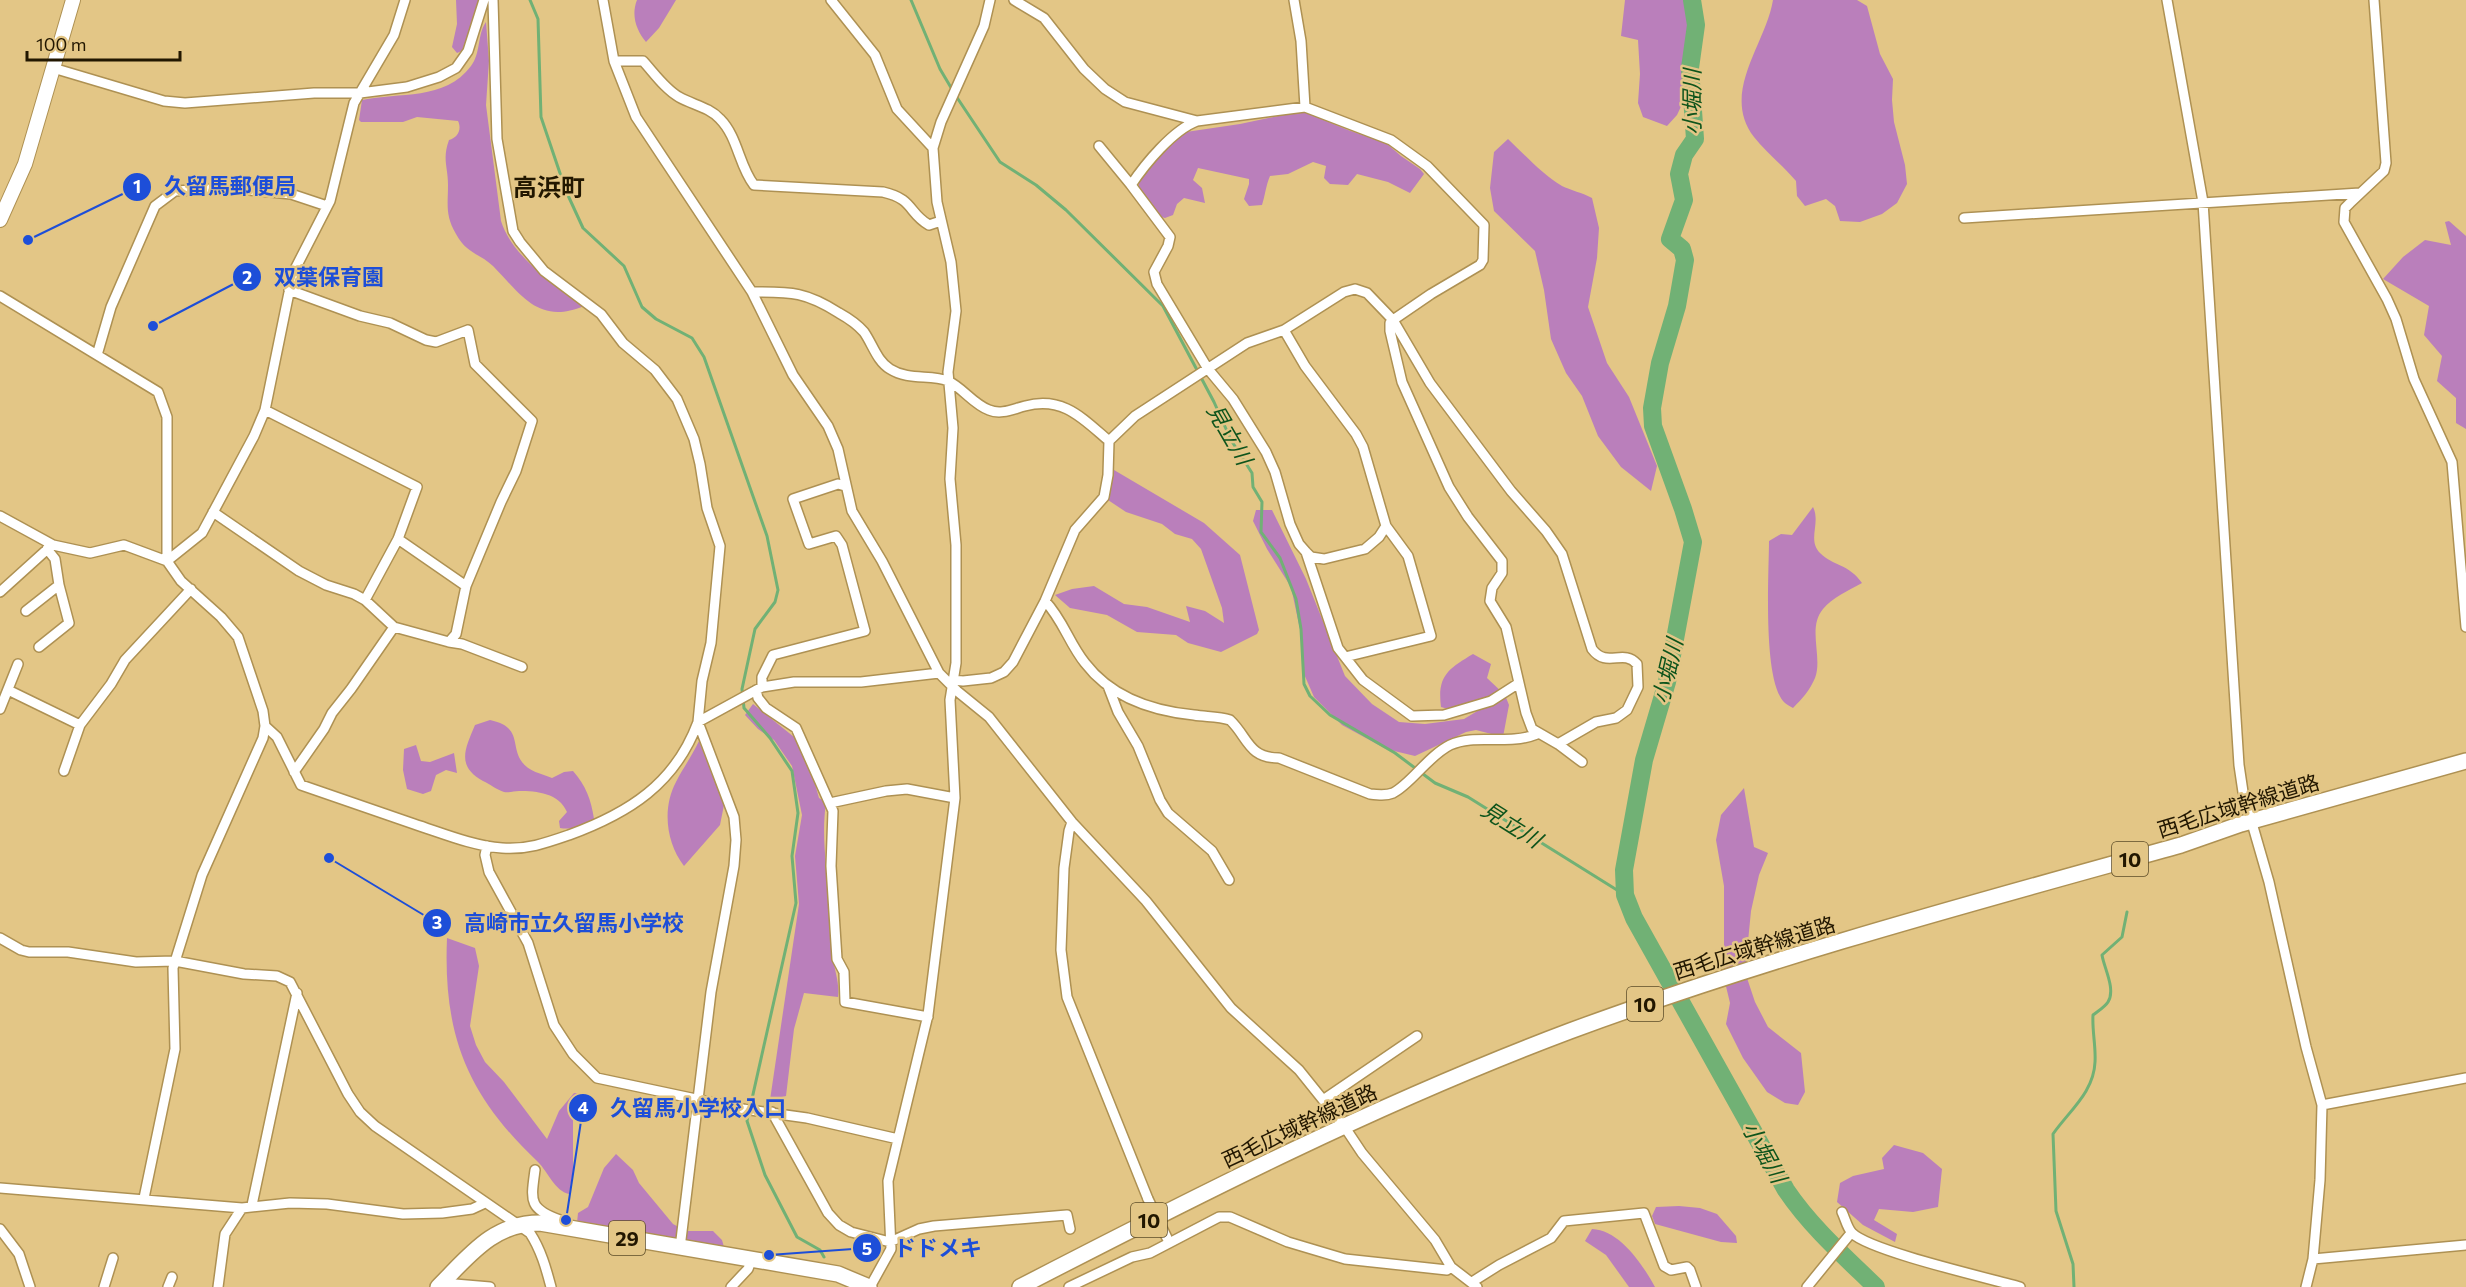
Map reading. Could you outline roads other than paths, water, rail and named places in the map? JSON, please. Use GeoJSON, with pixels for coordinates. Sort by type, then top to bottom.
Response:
{"type":"FeatureCollection","features":[{"type":"Feature","properties":{"kind":"main road"},"geometry":{"type":"LineString","coordinates":[[0,220],[25,164],[74,0]]}},
{"type":"Feature","properties":{"kind":"main road","name":"西毛広域幹線道路"},"geometry":{"type":"LineString","coordinates":[[1020,1287],[1190,1199],[1344,1126],[1617,1014],[1773,962],[2466,761]]}},
{"type":"Feature","properties":{"kind":"main road","name":"29"},"geometry":{"type":"LineString","coordinates":[[439,1287],[482,1244],[504,1229],[517,1225],[540,1223],[751,1261],[838,1274],[870,1287]]}},
{"type":"Feature","properties":{"kind":"street"},"geometry":{"type":"LineString","coordinates":[[167,561],[202,533],[254,436],[265,410],[289,290],[299,260],[327,206],[354,103],[394,35],[405,0]]}},
{"type":"Feature","properties":{"kind":"street"},"geometry":{"type":"LineString","coordinates":[[53,68],[164,101],[185,103],[314,93],[360,93],[407,87],[439,77],[456,68],[468,51],[484,0]]}},
{"type":"Feature","properties":{"kind":"street"},"geometry":{"type":"LineString","coordinates":[[265,726],[277,736],[301,785],[445,834],[487,846],[513,848],[538,846],[590,827],[627,810],[639,802],[668,774],[694,735],[698,722],[702,681],[711,643],[720,546],[707,508],[694,439],[677,399],[667,384],[623,343],[601,314],[544,271],[513,231],[497,139],[493,0]]}},
{"type":"Feature","properties":{"kind":"street"},"geometry":{"type":"LineString","coordinates":[[603,0],[614,61],[636,117],[752,292],[793,375],[818,410],[835,440],[852,511],[882,561],[939,673],[989,717],[1072,822],[1146,902],[1231,1008],[1299,1070],[1344,1126],[1362,1153],[1435,1240],[1451,1267],[1474,1285],[1499,1265],[1551,1238],[1564,1221],[1644,1213],[1664,1266],[1671,1270],[1687,1267],[1696,1287]]}},
{"type":"Feature","properties":{"kind":"street"},"geometry":{"type":"LineString","coordinates":[[831,0],[875,55],[897,109],[933,148]]}},
{"type":"Feature","properties":{"kind":"street"},"geometry":{"type":"LineString","coordinates":[[870,1287],[891,1248],[888,1181],[928,1017],[955,798],[950,700],[956,663],[956,545],[950,479],[953,428],[948,381],[956,311],[951,262],[937,202],[933,148],[984,26],[990,0]]}},
{"type":"Feature","properties":{"kind":"street"},"geometry":{"type":"LineString","coordinates":[[1014,0],[1044,18],[1084,69],[1105,89],[1125,102],[1197,121]]}},
{"type":"Feature","properties":{"kind":"street"},"geometry":{"type":"LineString","coordinates":[[1294,0],[1301,41],[1305,107]]}},
{"type":"Feature","properties":{"kind":"street"},"geometry":{"type":"LineString","coordinates":[[2167,0],[2203,202],[2239,765],[2243,792],[2253,821],[2322,1105],[2320,1180],[2313,1259],[2306,1287]]}},
{"type":"Feature","properties":{"kind":"street"},"geometry":{"type":"LineString","coordinates":[[2374,0],[2386,162],[2384,171],[2345,208],[2344,222],[2391,309],[2414,380],[2452,462],[2466,627]]}},
{"type":"Feature","properties":{"kind":"street"},"geometry":{"type":"LineString","coordinates":[[614,61],[643,61],[670,91],[710,110],[720,118],[729,131],[748,178],[754,185],[883,192],[906,201],[921,220],[929,225],[941,221]]}},
{"type":"Feature","properties":{"kind":"street"},"geometry":{"type":"LineString","coordinates":[[1131,185],[1140,172],[1188,125],[1197,121],[1305,107],[1390,140],[1427,166],[1484,225],[1483,260],[1480,265],[1393,320],[1390,323],[1390,331],[1402,382],[1458,503],[1502,561],[1502,573],[1492,588],[1490,601],[1506,627],[1526,713],[1532,729],[1537,734],[1558,744],[1582,762]]}},
{"type":"Feature","properties":{"kind":"street"},"geometry":{"type":"LineString","coordinates":[[1099,146],[1170,237],[1168,246],[1155,266],[1155,278],[1202,372],[1238,406],[1266,452],[1299,544],[1311,557],[1324,559],[1365,549],[1379,537],[1386,526]]}},
{"type":"Feature","properties":{"kind":"street"},"geometry":{"type":"LineString","coordinates":[[97,354],[111,307],[155,206],[175,191],[228,188],[291,194],[327,206]]}},
{"type":"Feature","properties":{"kind":"street"},"geometry":{"type":"LineString","coordinates":[[1964,218],[2360,193]]}},
{"type":"Feature","properties":{"kind":"street"},"geometry":{"type":"LineString","coordinates":[[952,683],[991,678],[1009,668],[1045,601],[1075,530],[1104,497],[1108,475],[1108,441],[1136,416],[1247,343],[1284,330],[1351,289],[1361,290],[1367,293],[1393,320],[1430,383],[1511,490],[1546,531],[1562,555],[1592,649],[1598,656],[1605,659],[1628,657],[1637,664],[1638,687],[1627,710],[1616,718],[1596,722],[1558,744]]}},
{"type":"Feature","properties":{"kind":"street"},"geometry":{"type":"LineString","coordinates":[[289,290],[360,316],[390,323],[426,340],[436,342],[468,330],[475,364],[532,421],[516,471],[466,586],[456,634],[448,642]]}},
{"type":"Feature","properties":{"kind":"street"},"geometry":{"type":"LineString","coordinates":[[752,292],[805,294],[854,322],[862,330],[882,363],[902,375],[948,381],[975,403],[994,412],[1028,405],[1062,406],[1075,412],[1108,441]]}},
{"type":"Feature","properties":{"kind":"street"},"geometry":{"type":"LineString","coordinates":[[0,296],[152,387],[162,399],[167,417],[167,561],[191,589],[222,617],[238,637],[263,711],[265,726],[263,738],[202,875],[172,968],[175,1049],[144,1198]]}},
{"type":"Feature","properties":{"kind":"street"},"geometry":{"type":"LineString","coordinates":[[1284,330],[1305,366],[1356,434],[1363,447],[1386,526],[1408,556],[1431,636],[1345,657]]}},
{"type":"Feature","properties":{"kind":"street"},"geometry":{"type":"LineString","coordinates":[[265,410],[417,487],[398,539],[365,600]]}},
{"type":"Feature","properties":{"kind":"street"},"geometry":{"type":"LineString","coordinates":[[845,486],[838,484],[793,499],[809,544],[836,536],[842,545],[865,631],[772,654],[762,677],[758,698],[766,708],[796,728],[830,803],[833,820],[831,866],[837,959],[844,972],[844,1002],[928,1017]]}},
{"type":"Feature","properties":{"kind":"street"},"geometry":{"type":"LineString","coordinates":[[213,512],[299,571],[326,585],[365,600],[394,627],[462,644],[522,667]]}},
{"type":"Feature","properties":{"kind":"street"},"geometry":{"type":"LineString","coordinates":[[0,516],[50,547],[90,553],[124,545],[167,561]]}},
{"type":"Feature","properties":{"kind":"street"},"geometry":{"type":"LineString","coordinates":[[398,539],[466,586]]}},
{"type":"Feature","properties":{"kind":"street"},"geometry":{"type":"LineString","coordinates":[[39,647],[69,623],[55,558],[50,547]]}},
{"type":"Feature","properties":{"kind":"street"},"geometry":{"type":"LineString","coordinates":[[0,592],[50,547]]}},
{"type":"Feature","properties":{"kind":"street"},"geometry":{"type":"LineString","coordinates":[[1306,552],[1338,648],[1363,680],[1412,716],[1444,715],[1491,701],[1519,683]]}},
{"type":"Feature","properties":{"kind":"street"},"geometry":{"type":"LineString","coordinates":[[26,611],[59,585]]}},
{"type":"Feature","properties":{"kind":"street"},"geometry":{"type":"LineString","coordinates":[[64,771],[80,725],[111,684],[125,660],[191,589]]}},
{"type":"Feature","properties":{"kind":"street"},"geometry":{"type":"LineString","coordinates":[[1045,601],[1062,622],[1084,663],[1108,686],[1143,706],[1230,720],[1250,747],[1262,755],[1268,758],[1279,758],[1370,794],[1393,793],[1422,766],[1452,744],[1467,741],[1510,741],[1537,734]]}},
{"type":"Feature","properties":{"kind":"street"},"geometry":{"type":"LineString","coordinates":[[294,772],[324,729],[332,713],[394,627]]}},
{"type":"Feature","properties":{"kind":"street"},"geometry":{"type":"LineString","coordinates":[[0,709],[18,664]]}},
{"type":"Feature","properties":{"kind":"street"},"geometry":{"type":"LineString","coordinates":[[698,722],[759,688],[794,682],[861,682],[939,673]]}},
{"type":"Feature","properties":{"kind":"street"},"geometry":{"type":"LineString","coordinates":[[1108,686],[1164,807],[1180,825],[1212,851],[1229,880]]}},
{"type":"Feature","properties":{"kind":"street"},"geometry":{"type":"LineString","coordinates":[[8,690],[80,725]]}},
{"type":"Feature","properties":{"kind":"street"},"geometry":{"type":"LineString","coordinates":[[680,1248],[711,992],[734,866],[736,840],[734,817],[698,722]]}},
{"type":"Feature","properties":{"kind":"street"},"geometry":{"type":"LineString","coordinates":[[830,803],[907,789],[955,798]]}},
{"type":"Feature","properties":{"kind":"street"},"geometry":{"type":"LineString","coordinates":[[1072,822],[1064,867],[1061,950],[1067,998],[1148,1198],[1168,1240]]}},
{"type":"Feature","properties":{"kind":"street"},"geometry":{"type":"LineString","coordinates":[[487,846],[485,855],[489,872],[528,943],[554,1025],[573,1054],[592,1074],[603,1081],[743,1109],[807,1118],[898,1139]]}},
{"type":"Feature","properties":{"kind":"street"},"geometry":{"type":"LineString","coordinates":[[0,938],[29,952],[68,952],[136,962],[175,961],[244,974],[277,976],[290,982],[348,1095],[360,1112],[375,1126],[530,1233],[537,1244],[551,1287]]}},
{"type":"Feature","properties":{"kind":"street"},"geometry":{"type":"LineString","coordinates":[[218,1287],[225,1234],[247,1207],[297,993]]}},
{"type":"Feature","properties":{"kind":"street"},"geometry":{"type":"LineString","coordinates":[[1323,1100],[1417,1036]]}},
{"type":"Feature","properties":{"kind":"street"},"geometry":{"type":"LineString","coordinates":[[2322,1105],[2466,1078]]}},
{"type":"Feature","properties":{"kind":"street"},"geometry":{"type":"LineString","coordinates":[[772,1112],[833,1220],[851,1232],[890,1242],[919,1229],[934,1226],[1067,1215],[1070,1229]]}},
{"type":"Feature","properties":{"kind":"street"},"geometry":{"type":"LineString","coordinates":[[534,1170],[533,1204],[544,1213],[560,1220],[561,1225]]}},
{"type":"Feature","properties":{"kind":"street"},"geometry":{"type":"LineString","coordinates":[[0,1188],[247,1207],[327,1204],[403,1214],[442,1213],[472,1209],[485,1203]]}},
{"type":"Feature","properties":{"kind":"street"},"geometry":{"type":"LineString","coordinates":[[1842,1212],[1851,1233],[1864,1240],[1894,1252],[2020,1287]]}},
{"type":"Feature","properties":{"kind":"street"},"geometry":{"type":"LineString","coordinates":[[1069,1287],[1132,1257],[1150,1253],[1168,1240],[1219,1217],[1230,1217],[1288,1242],[1345,1259],[1447,1270],[1451,1267]]}},
{"type":"Feature","properties":{"kind":"street"},"geometry":{"type":"LineString","coordinates":[[0,1229],[19,1254],[30,1287]]}},
{"type":"Feature","properties":{"kind":"street"},"geometry":{"type":"LineString","coordinates":[[1807,1287],[1851,1233]]}},
{"type":"Feature","properties":{"kind":"street"},"geometry":{"type":"LineString","coordinates":[[2313,1259],[2466,1245]]}},
{"type":"Feature","properties":{"kind":"street"},"geometry":{"type":"LineString","coordinates":[[104,1287],[112,1258]]}},
{"type":"Feature","properties":{"kind":"street"},"geometry":{"type":"LineString","coordinates":[[731,1287],[748,1269],[751,1261]]}},
{"type":"Feature","properties":{"kind":"street"},"geometry":{"type":"LineString","coordinates":[[168,1287],[172,1277]]}},
{"type":"Feature","properties":{"kind":"street"},"geometry":{"type":"LineString","coordinates":[[439,1287],[455,1284],[490,1287]]}},
{"type":"Feature","properties":{"kind":"waterway"},"geometry":{"type":"LineString","coordinates":[[530,0],[538,19],[541,117],[566,191],[583,228],[624,266],[642,307],[656,319],[692,338],[704,357],[767,536],[778,590],[775,602],[755,629],[742,689],[744,708],[770,738],[792,771],[798,813],[792,856],[796,903],[747,1121],[765,1175],[797,1237],[820,1250],[824,1257]]}},
{"type":"Feature","properties":{"kind":"waterway","name":"見立川"},"geometry":{"type":"LineString","coordinates":[[911,0],[940,69],[953,91]]}},
{"type":"Feature","properties":{"kind":"waterway","name":"小堀川"},"geometry":{"type":"LineString","coordinates":[[1692,0],[1696,25],[1690,68],[1695,139],[1684,155],[1679,174],[1684,200],[1670,239],[1682,249],[1685,260],[1677,306],[1660,363],[1652,408],[1653,426],[1693,542],[1667,682],[1644,760],[1624,870],[1625,895],[1634,918],[1786,1190],[1817,1229],[1876,1287]]}},
{"type":"Feature","properties":{"kind":"waterway","name":"見立川"},"geometry":{"type":"LineString","coordinates":[[956,96],[1000,162],[1036,185],[1066,210],[1163,306],[1214,402],[1231,440],[1252,473],[1253,487],[1262,502],[1261,532],[1280,558],[1296,599],[1301,629],[1304,684],[1310,696],[1330,715],[1395,753],[1435,783],[1468,797],[1625,895]]}},
{"type":"Feature","properties":{"kind":"waterway"},"geometry":{"type":"LineString","coordinates":[[2074,1287],[2073,1264],[2056,1211],[2053,1134],[2080,1101],[2094,1073],[2093,1015],[2107,1004],[2111,991],[2102,955],[2122,937],[2127,912]]}},
{"type":"Feature","properties":{"kind":"place","name":"久留馬郵便局"},"geometry":{"type":"Point","coordinates":[28,240]}},
{"type":"Feature","properties":{"kind":"place","name":"双葉保育園"},"geometry":{"type":"Point","coordinates":[153,326]}},
{"type":"Feature","properties":{"kind":"place","name":"高崎市立久留馬小学校"},"geometry":{"type":"Point","coordinates":[329,858]}},
{"type":"Feature","properties":{"kind":"place","name":"久留馬小学校入口"},"geometry":{"type":"Point","coordinates":[566,1220]}},
{"type":"Feature","properties":{"kind":"place","name":"ドドメキ"},"geometry":{"type":"Point","coordinates":[769,1255]}},
{"type":"Feature","properties":{"kind":"district","name":"高浜町"},"geometry":{"type":"Point","coordinates":[549,186]}}]}
